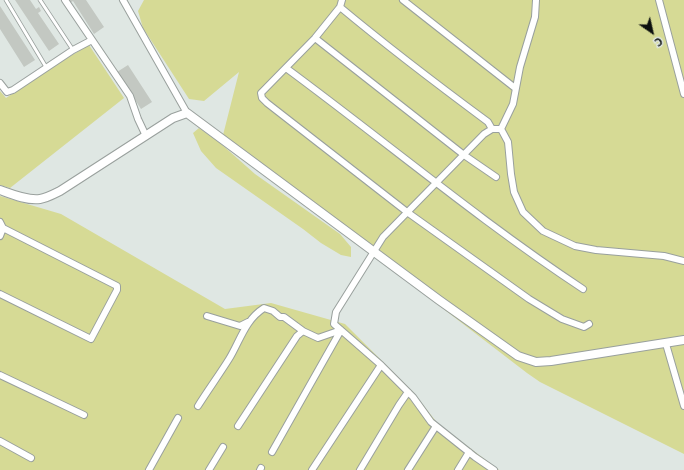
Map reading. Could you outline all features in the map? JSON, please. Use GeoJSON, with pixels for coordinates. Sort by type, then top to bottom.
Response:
{"type":"FeatureCollection","features":[{"type":"Feature","properties":{"kind":"street"},"geometry":{"type":"LineString","coordinates":[[65,0],[130,96],[146,136]]}},
{"type":"Feature","properties":{"kind":"street"},"geometry":{"type":"LineString","coordinates":[[123,0],[187,114],[518,356],[536,362],[551,361],[684,340]]}},
{"type":"Feature","properties":{"kind":"street"},"geometry":{"type":"LineString","coordinates":[[342,0],[340,7],[315,38],[261,93],[262,98],[407,212],[529,299],[562,319],[584,327],[590,324]]}},
{"type":"Feature","properties":{"kind":"street"},"geometry":{"type":"LineString","coordinates":[[403,0],[515,88]]}},
{"type":"Feature","properties":{"kind":"street"},"geometry":{"type":"LineString","coordinates":[[501,129],[513,104],[515,88],[535,17],[536,0]]}},
{"type":"Feature","properties":{"kind":"street"},"geometry":{"type":"LineString","coordinates":[[659,0],[684,94]]}},
{"type":"Feature","properties":{"kind":"street"},"geometry":{"type":"LineString","coordinates":[[340,7],[365,28],[488,122],[492,129]]}},
{"type":"Feature","properties":{"kind":"street"},"geometry":{"type":"LineString","coordinates":[[315,38],[464,155],[496,177]]}},
{"type":"Feature","properties":{"kind":"street"},"geometry":{"type":"LineString","coordinates":[[0,83],[7,92],[13,90],[46,67],[92,40]]}},
{"type":"Feature","properties":{"kind":"street"},"geometry":{"type":"LineString","coordinates":[[286,68],[335,104],[436,183],[549,266],[584,289]]}},
{"type":"Feature","properties":{"kind":"street"},"geometry":{"type":"LineString","coordinates":[[0,190],[19,196],[39,199],[50,196],[173,118],[187,114]]}},
{"type":"Feature","properties":{"kind":"street"},"geometry":{"type":"LineString","coordinates":[[494,470],[431,422],[408,392],[381,365],[334,324],[336,312],[383,237],[484,134],[492,129],[501,129]]}},
{"type":"Feature","properties":{"kind":"street"},"geometry":{"type":"LineString","coordinates":[[501,129],[508,142],[514,192],[523,212],[543,231],[575,246],[596,250],[664,256],[684,261]]}},
{"type":"Feature","properties":{"kind":"street"},"geometry":{"type":"LineString","coordinates":[[0,222],[3,228],[99,276],[117,286],[118,290],[91,339],[0,294]]}},
{"type":"Feature","properties":{"kind":"street"},"geometry":{"type":"LineString","coordinates":[[0,236],[3,228]]}},
{"type":"Feature","properties":{"kind":"street"},"geometry":{"type":"LineString","coordinates":[[207,316],[240,326],[248,322],[264,308],[280,317],[284,317],[303,331],[318,338],[341,330]]}},
{"type":"Feature","properties":{"kind":"street"},"geometry":{"type":"LineString","coordinates":[[198,406],[230,358],[248,322]]}},
{"type":"Feature","properties":{"kind":"street"},"geometry":{"type":"LineString","coordinates":[[272,452],[341,330]]}},
{"type":"Feature","properties":{"kind":"street"},"geometry":{"type":"LineString","coordinates":[[238,426],[297,336],[303,331]]}},
{"type":"Feature","properties":{"kind":"street"},"geometry":{"type":"LineString","coordinates":[[666,344],[684,406]]}},
{"type":"Feature","properties":{"kind":"street"},"geometry":{"type":"LineString","coordinates":[[312,470],[381,365]]}},
{"type":"Feature","properties":{"kind":"street"},"geometry":{"type":"LineString","coordinates":[[0,375],[84,415]]}},
{"type":"Feature","properties":{"kind":"street"},"geometry":{"type":"LineString","coordinates":[[360,470],[408,392]]}},
{"type":"Feature","properties":{"kind":"street"},"geometry":{"type":"LineString","coordinates":[[149,470],[178,418]]}},
{"type":"Feature","properties":{"kind":"street"},"geometry":{"type":"LineString","coordinates":[[408,470],[436,426]]}},
{"type":"Feature","properties":{"kind":"street"},"geometry":{"type":"LineString","coordinates":[[0,442],[31,458]]}},
{"type":"Feature","properties":{"kind":"street"},"geometry":{"type":"LineString","coordinates":[[209,470],[223,447]]}},
{"type":"Feature","properties":{"kind":"street"},"geometry":{"type":"LineString","coordinates":[[458,470],[469,452]]}},
{"type":"Feature","properties":{"kind":"lane"},"geometry":{"type":"LineString","coordinates":[[6,0],[46,67]]}},
{"type":"Feature","properties":{"kind":"lane"},"geometry":{"type":"LineString","coordinates":[[40,0],[73,50]]}},
{"type":"Feature","properties":{"kind":"green space"},"geometry":{"type":"Polygon","coordinates":[[[144,0],[684,0],[684,454],[540,382],[222,139],[239,72],[204,101],[189,99],[143,28],[138,11],[144,0]]]}},
{"type":"Feature","properties":{"kind":"green space"},"geometry":{"type":"Polygon","coordinates":[[[89,45],[124,98],[10,188],[0,185],[0,91],[6,98],[57,64],[89,45]]]}},
{"type":"Feature","properties":{"kind":"green space"},"geometry":{"type":"Polygon","coordinates":[[[199,128],[220,143],[255,174],[340,234],[351,247],[351,257],[341,255],[321,243],[216,168],[201,151],[193,133],[199,128]]]}},
{"type":"Feature","properties":{"kind":"green space"},"geometry":{"type":"Polygon","coordinates":[[[0,196],[61,214],[225,309],[271,303],[345,324],[413,392],[438,424],[499,470],[0,470],[0,196]]]}},
{"type":"Feature","properties":{"kind":"building"},"geometry":{"type":"Polygon","coordinates":[[[15,0],[30,0],[36,9],[39,7],[41,11],[38,13],[59,44],[49,51],[15,0]]]}},
{"type":"Feature","properties":{"kind":"building"},"geometry":{"type":"Polygon","coordinates":[[[68,0],[86,0],[104,27],[94,34],[73,1],[70,3],[68,0]]]}},
{"type":"Feature","properties":{"kind":"building"},"geometry":{"type":"Polygon","coordinates":[[[0,6],[35,60],[24,67],[0,29],[0,6]]]}},
{"type":"Feature","properties":{"kind":"building"},"geometry":{"type":"Polygon","coordinates":[[[128,65],[152,102],[141,109],[117,72],[128,65]]]}}]}
